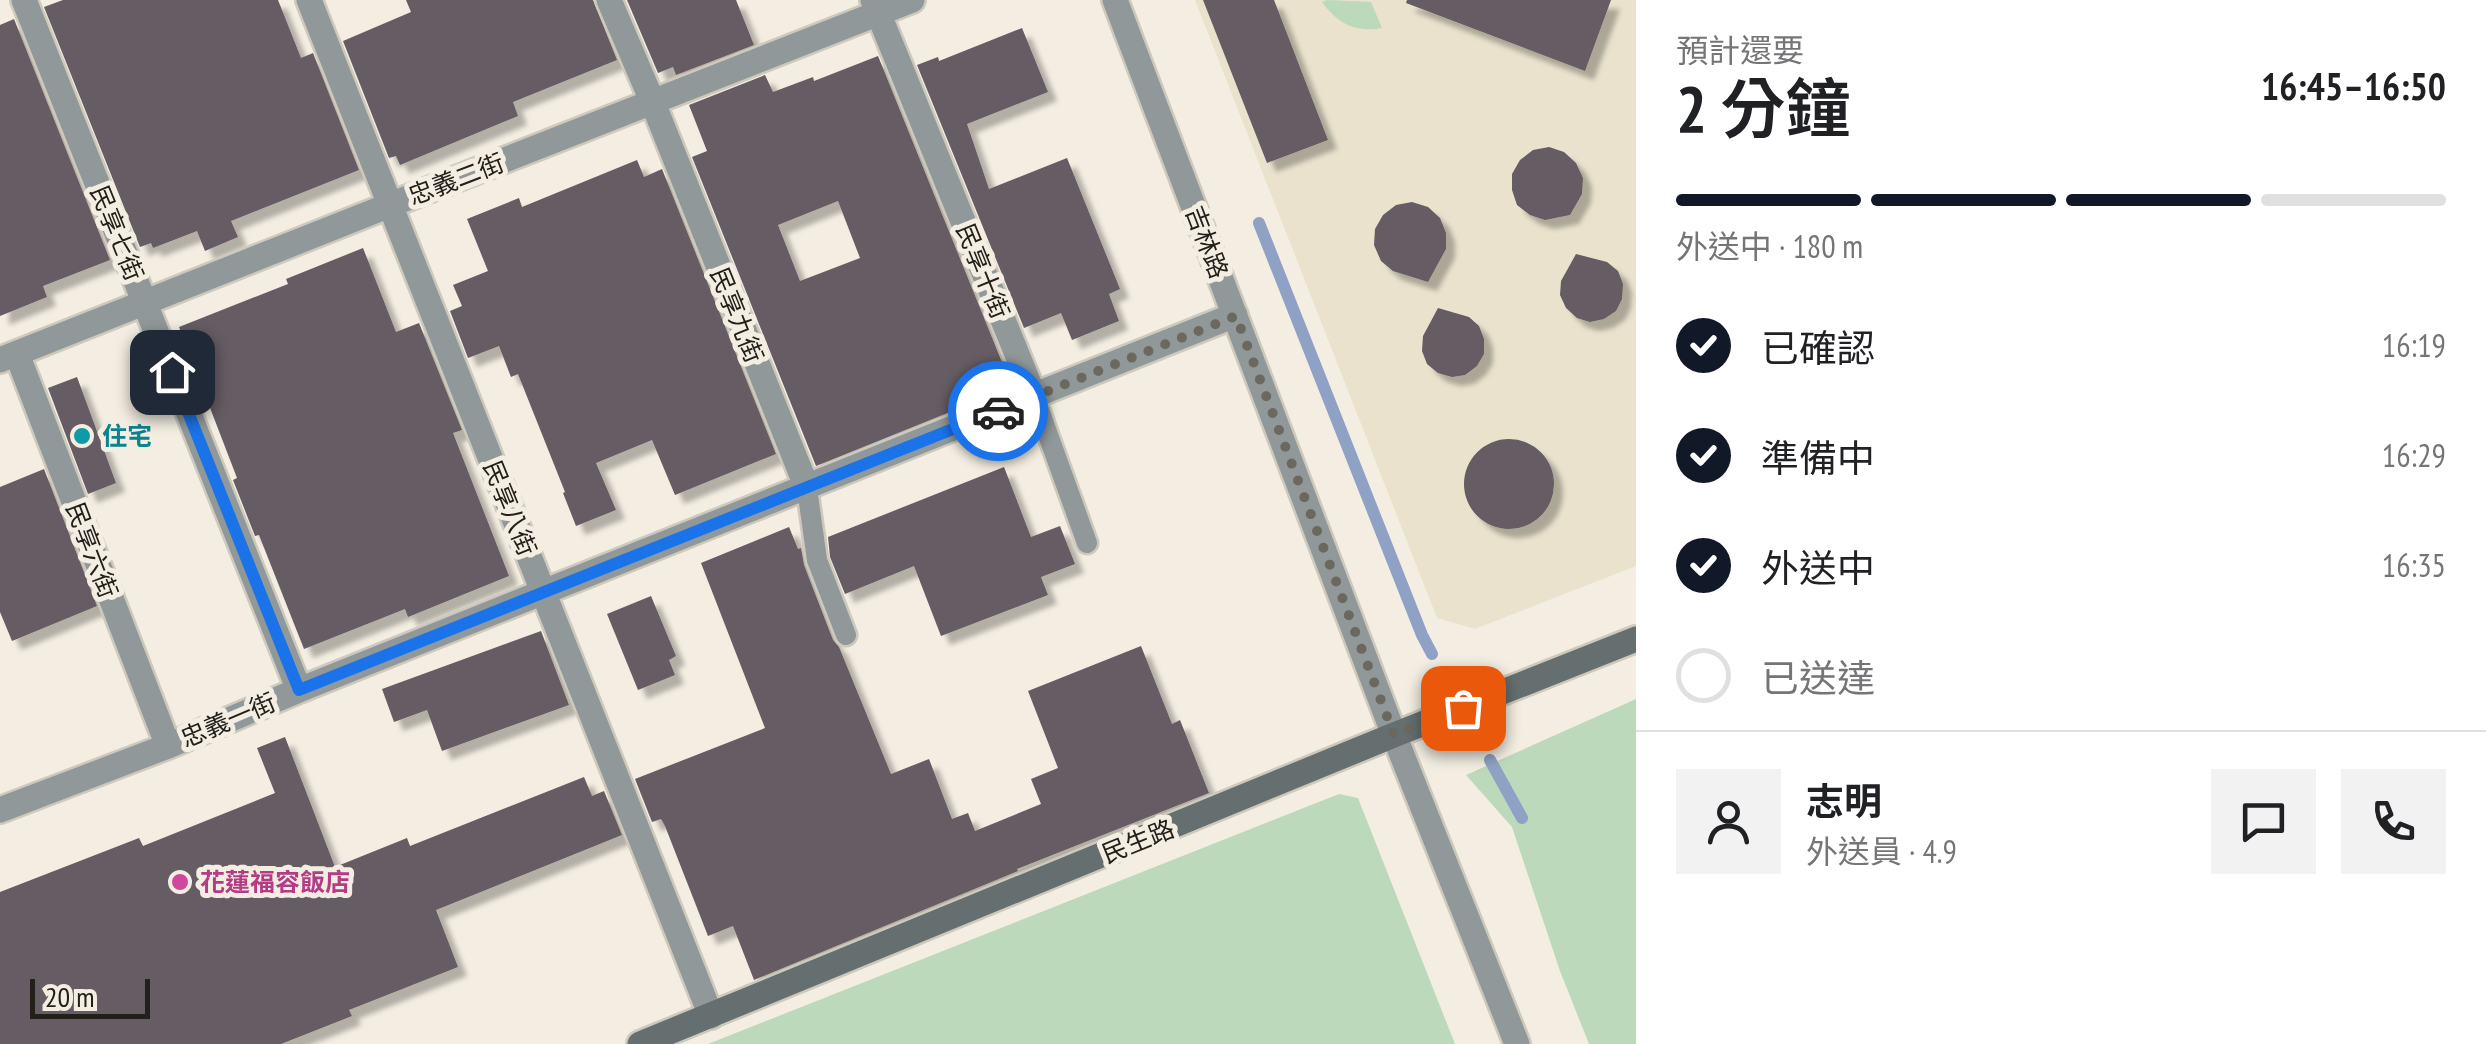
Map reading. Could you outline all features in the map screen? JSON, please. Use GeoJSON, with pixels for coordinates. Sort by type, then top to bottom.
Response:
{"type":"FeatureCollection","features":[{"type":"Feature","properties":{"kind":"main road","name":"民生路"},"geometry":{"type":"LineString","coordinates":[[640,1044],[1636,640]]}},
{"type":"Feature","properties":{"kind":"street","name":"民享七街"},"geometry":{"type":"LineString","coordinates":[[24,0],[299,690]]}},
{"type":"Feature","properties":{"kind":"street","name":"民享八街"},"geometry":{"type":"LineString","coordinates":[[309,0],[712,1016]]}},
{"type":"Feature","properties":{"kind":"street","name":"民享九街"},"geometry":{"type":"LineString","coordinates":[[610,0],[807,488]]}},
{"type":"Feature","properties":{"kind":"street","name":"忠義二街"},"geometry":{"type":"LineString","coordinates":[[8,357],[653,103],[876,7],[912,0]]}},
{"type":"Feature","properties":{"kind":"street","name":"吉林路"},"geometry":{"type":"LineString","coordinates":[[1114,0],[1394,735],[1517,1044]]}},
{"type":"Feature","properties":{"kind":"street","name":"民享十街"},"geometry":{"type":"LineString","coordinates":[[876,7],[1034,396]]}},
{"type":"Feature","properties":{"kind":"street","name":"忠義一街"},"geometry":{"type":"LineString","coordinates":[[0,810],[1236,316]]}},
{"type":"Feature","properties":{"kind":"street","name":"民享六街"},"geometry":{"type":"LineString","coordinates":[[8,357],[168,746]]}},
{"type":"Feature","properties":{"kind":"lane","name":"民享十街"},"geometry":{"type":"LineString","coordinates":[[1034,396],[1086,544]]}},
{"type":"Feature","properties":{"kind":"lane","name":"民享九街"},"geometry":{"type":"LineString","coordinates":[[807,488],[817,560],[846,634]]}},
{"type":"Feature","properties":{"kind":"shaded area"},"geometry":{"type":"Polygon","coordinates":[[[1195,0],[1636,0],[1636,566],[1475,629],[1437,618],[1195,0]]]}},
{"type":"Feature","properties":{"kind":"green space"},"geometry":{"type":"Polygon","coordinates":[[[1322,2],[1371,2],[1382,28],[1348,25],[1322,2]]]}},
{"type":"Feature","properties":{"kind":"green space"},"geometry":{"type":"Polygon","coordinates":[[[1636,699],[1636,1044],[1589,1044],[1512,827],[1466,775],[1636,699]]]}},
{"type":"Feature","properties":{"kind":"green space"},"geometry":{"type":"Polygon","coordinates":[[[1339,794],[1358,798],[1455,1044],[708,1044],[1339,794]]]}},
{"type":"Feature","properties":{"kind":"building"},"geometry":{"type":"Polygon","coordinates":[[[63,0],[278,0],[301,58],[313,53],[359,170],[231,221],[238,237],[205,251],[197,231],[153,248],[151,243],[140,247],[44,7],[63,0]]]}},
{"type":"Feature","properties":{"kind":"building"},"geometry":{"type":"Polygon","coordinates":[[[406,0],[593,0],[617,60],[513,102],[518,116],[400,165],[396,156],[389,158],[343,41],[411,12],[406,0]]]}},
{"type":"Feature","properties":{"kind":"building"},"geometry":{"type":"Polygon","coordinates":[[[627,0],[736,0],[754,45],[676,75],[673,67],[658,73],[627,0]]]}},
{"type":"Feature","properties":{"kind":"building"},"geometry":{"type":"Polygon","coordinates":[[[1203,0],[1274,0],[1328,140],[1267,163],[1203,0]]]}},
{"type":"Feature","properties":{"kind":"building"},"geometry":{"type":"Polygon","coordinates":[[[1611,0],[1585,71],[1406,3],[1611,0]]]}},
{"type":"Feature","properties":{"kind":"building"},"geometry":{"type":"Polygon","coordinates":[[[14,19],[110,260],[43,286],[47,297],[0,316],[0,25],[14,19]]]}},
{"type":"Feature","properties":{"kind":"building"},"geometry":{"type":"Polygon","coordinates":[[[1022,28],[1048,92],[967,124],[989,189],[1067,158],[1120,289],[1109,294],[1119,321],[1072,340],[1061,313],[1024,328],[917,65],[938,57],[939,61],[1022,28]]]}},
{"type":"Feature","properties":{"kind":"building"},"geometry":{"type":"Polygon","coordinates":[[[878,56],[1012,387],[816,466],[692,157],[707,151],[689,105],[765,75],[773,92],[813,77],[814,81],[878,56]],[[838,201],[778,225],[800,281],[860,258],[838,201]]]}},
{"type":"Feature","properties":{"kind":"building"},"geometry":{"type":"Polygon","coordinates":[[[1549,147],[1564,152],[1576,163],[1583,178],[1582,194],[1570,215],[1545,220],[1517,205],[1512,174],[1520,160],[1533,150],[1549,147]]]}},
{"type":"Feature","properties":{"kind":"building"},"geometry":{"type":"Polygon","coordinates":[[[637,160],[644,177],[662,169],[776,454],[675,495],[652,440],[596,463],[616,510],[576,526],[518,374],[511,377],[499,346],[468,358],[450,311],[462,306],[453,285],[488,271],[467,219],[519,198],[522,207],[637,160]]]}},
{"type":"Feature","properties":{"kind":"building"},"geometry":{"type":"Polygon","coordinates":[[[1412,202],[1428,207],[1440,218],[1446,233],[1446,249],[1428,282],[1393,271],[1381,261],[1374,245],[1375,229],[1383,215],[1396,205],[1412,202]]]}},
{"type":"Feature","properties":{"kind":"building"},"geometry":{"type":"Polygon","coordinates":[[[363,248],[396,332],[419,323],[462,430],[453,433],[509,576],[408,617],[405,609],[304,649],[233,480],[237,478],[179,327],[288,284],[286,279],[363,248]]]}},
{"type":"Feature","properties":{"kind":"building"},"geometry":{"type":"Polygon","coordinates":[[[1576,254],[1607,262],[1618,271],[1623,284],[1622,299],[1616,311],[1604,319],[1590,322],[1577,318],[1560,295],[1561,281],[1576,254]]]}},
{"type":"Feature","properties":{"kind":"building"},"geometry":{"type":"Polygon","coordinates":[[[1438,308],[1469,317],[1479,326],[1484,354],[1465,375],[1438,373],[1427,364],[1422,351],[1423,336],[1438,308]]]}},
{"type":"Feature","properties":{"kind":"building","name":"住宅"},"geometry":{"type":"Polygon","coordinates":[[[77,377],[116,483],[88,494],[48,388],[77,377]]]}},
{"type":"Feature","properties":{"kind":"building"},"geometry":{"type":"Polygon","coordinates":[[[1500,439],[1518,439],[1534,446],[1547,459],[1554,484],[1547,509],[1534,522],[1518,529],[1500,529],[1484,522],[1471,509],[1464,493],[1464,475],[1471,459],[1484,446],[1500,439]]]}},
{"type":"Feature","properties":{"kind":"building"},"geometry":{"type":"Polygon","coordinates":[[[1004,467],[1031,537],[1060,526],[1075,564],[1041,577],[1048,595],[941,636],[914,566],[845,594],[830,557],[828,537],[1004,467]]]}},
{"type":"Feature","properties":{"kind":"building"},"geometry":{"type":"Polygon","coordinates":[[[44,469],[97,606],[12,641],[0,612],[0,487],[44,469]]]}},
{"type":"Feature","properties":{"kind":"building"},"geometry":{"type":"Polygon","coordinates":[[[789,527],[798,549],[801,548],[833,640],[891,774],[929,759],[952,819],[968,813],[975,831],[1041,804],[1031,779],[1058,768],[1028,691],[1141,646],[1172,724],[1180,720],[1209,793],[754,980],[733,926],[708,936],[665,826],[661,819],[652,822],[635,779],[765,728],[701,563],[789,527]]]}},
{"type":"Feature","properties":{"kind":"building"},"geometry":{"type":"Polygon","coordinates":[[[651,596],[676,656],[669,660],[675,675],[638,690],[607,614],[651,596]]]}},
{"type":"Feature","properties":{"kind":"building"},"geometry":{"type":"Polygon","coordinates":[[[541,631],[569,705],[442,751],[427,710],[394,722],[382,689],[541,631]]]}},
{"type":"Feature","properties":{"kind":"building","name":"花蓮福容飯店"},"geometry":{"type":"Polygon","coordinates":[[[285,737],[335,867],[407,838],[410,846],[584,777],[592,796],[604,791],[622,835],[436,910],[458,967],[349,1010],[352,1016],[281,1044],[0,1044],[0,892],[139,838],[143,846],[275,793],[257,748],[285,737]]]}},
{"type":"Feature","properties":{"kind":"waterway"},"geometry":{"type":"LineString","coordinates":[[1259,223],[1432,654]]}},
{"type":"Feature","properties":{"kind":"waterway"},"geometry":{"type":"LineString","coordinates":[[1490,760],[1522,818]]}},
{"type":"Feature","properties":{"kind":"way so far"},"geometry":{"type":"LineString","coordinates":[[998,411],[1236,316],[1394,735],[1463,708]]}},
{"type":"Feature","properties":{"kind":"place","name":"住宅"},"geometry":{"type":"Point","coordinates":[82,436]}},
{"type":"Feature","properties":{"kind":"place","name":"花蓮福容飯店"},"geometry":{"type":"Point","coordinates":[180,882]}},
{"type":"Feature","properties":{"kind":"route"},"geometry":{"type":"LineString","coordinates":[[172,372],[299,690],[998,411]]}}]}
